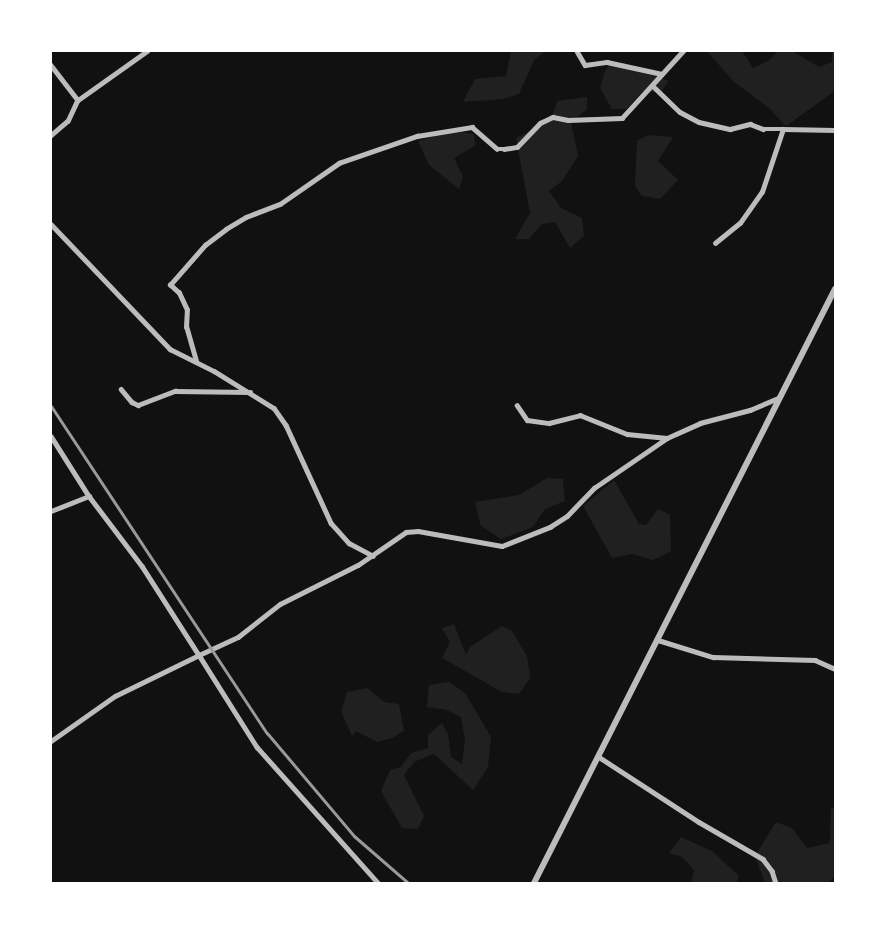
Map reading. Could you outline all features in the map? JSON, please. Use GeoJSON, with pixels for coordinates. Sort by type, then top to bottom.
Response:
{"type":"FeatureCollection","features":[{"type":"Feature","properties":{"kind":"street"},"geometry":{"type":"LineString","coordinates":[[51,136],[68,121],[78,100],[147,51]]}},
{"type":"Feature","properties":{"kind":"street"},"geometry":{"type":"LineString","coordinates":[[577,51],[585,65],[607,62],[662,74]]}},
{"type":"Feature","properties":{"kind":"street"},"geometry":{"type":"LineString","coordinates":[[196,361],[186,327],[187,310],[179,293],[170,285],[205,245],[226,229],[280,204],[339,164],[417,136],[472,127],[497,149],[511,148],[522,144],[540,123],[553,117],[568,120],[622,118],[683,51]]}},
{"type":"Feature","properties":{"kind":"street"},"geometry":{"type":"LineString","coordinates":[[51,65],[78,100]]}},
{"type":"Feature","properties":{"kind":"street"},"geometry":{"type":"LineString","coordinates":[[653,86],[680,112],[699,122],[730,129],[750,124],[763,129],[835,130]]}},
{"type":"Feature","properties":{"kind":"street"},"geometry":{"type":"LineString","coordinates":[[715,243],[740,224],[762,192],[783,129]]}},
{"type":"Feature","properties":{"kind":"street"},"geometry":{"type":"LineString","coordinates":[[51,224],[170,349],[250,392],[268,403],[280,415],[331,523],[349,543],[373,556]]}},
{"type":"Feature","properties":{"kind":"street"},"geometry":{"type":"LineString","coordinates":[[534,883],[835,289]]}},
{"type":"Feature","properties":{"kind":"street"},"geometry":{"type":"LineString","coordinates":[[121,389],[132,402],[138,405],[175,391],[250,392]]}},
{"type":"Feature","properties":{"kind":"street"},"geometry":{"type":"LineString","coordinates":[[51,741],[115,696],[238,638],[264,615],[293,596],[373,556],[394,538],[412,531],[495,546],[509,544],[562,520],[594,488],[667,438],[700,423],[750,410],[778,398]]}},
{"type":"Feature","properties":{"kind":"street"},"geometry":{"type":"LineString","coordinates":[[517,405],[527,420],[555,422],[565,417],[580,415],[627,434],[667,438]]}},
{"type":"Feature","properties":{"kind":"street"},"geometry":{"type":"LineString","coordinates":[[51,436],[89,496],[142,566],[257,747],[378,883]]}},
{"type":"Feature","properties":{"kind":"street"},"geometry":{"type":"LineString","coordinates":[[51,511],[89,496]]}},
{"type":"Feature","properties":{"kind":"street"},"geometry":{"type":"LineString","coordinates":[[658,640],[713,657],[815,660],[835,669]]}},
{"type":"Feature","properties":{"kind":"street"},"geometry":{"type":"LineString","coordinates":[[599,758],[699,822],[756,853],[768,864],[776,883]]}},
{"type":"Feature","properties":{"kind":"shaded area"},"geometry":{"type":"Polygon","coordinates":[[[511,51],[545,51],[534,60],[519,94],[503,99],[463,102],[475,79],[506,76],[511,51]]]}},
{"type":"Feature","properties":{"kind":"shaded area"},"geometry":{"type":"Polygon","coordinates":[[[707,51],[742,51],[753,68],[768,61],[778,51],[792,51],[819,67],[832,62],[832,52],[835,51],[835,91],[786,126],[769,108],[733,81],[707,51]]]}},
{"type":"Feature","properties":{"kind":"shaded area"},"geometry":{"type":"Polygon","coordinates":[[[612,62],[646,71],[668,81],[661,93],[643,91],[626,109],[612,109],[600,88],[605,71],[612,62]]]}},
{"type":"Feature","properties":{"kind":"shaded area"},"geometry":{"type":"Polygon","coordinates":[[[587,97],[587,109],[571,122],[578,156],[562,181],[549,191],[561,208],[582,218],[584,236],[570,248],[555,222],[542,224],[529,239],[515,239],[530,213],[516,138],[547,122],[553,115],[557,101],[587,97]]]}},
{"type":"Feature","properties":{"kind":"shaded area"},"geometry":{"type":"Polygon","coordinates":[[[454,131],[474,134],[475,146],[454,158],[463,177],[459,189],[429,165],[418,141],[454,131]]]}},
{"type":"Feature","properties":{"kind":"shaded area"},"geometry":{"type":"Polygon","coordinates":[[[648,135],[673,137],[658,161],[678,180],[660,199],[642,196],[635,186],[637,141],[648,135]]]}},
{"type":"Feature","properties":{"kind":"shaded area"},"geometry":{"type":"Polygon","coordinates":[[[547,478],[563,479],[565,501],[545,509],[533,527],[501,539],[481,526],[475,502],[519,495],[547,478]]]}},
{"type":"Feature","properties":{"kind":"shaded area"},"geometry":{"type":"Polygon","coordinates":[[[614,480],[639,524],[646,525],[658,509],[670,515],[671,551],[653,560],[632,554],[612,558],[583,506],[614,480]]]}},
{"type":"Feature","properties":{"kind":"shaded area"},"geometry":{"type":"Polygon","coordinates":[[[454,624],[466,655],[470,647],[502,626],[512,631],[527,656],[530,678],[519,694],[502,692],[442,658],[450,642],[442,628],[454,624]]]}},
{"type":"Feature","properties":{"kind":"shaded area"},"geometry":{"type":"Polygon","coordinates":[[[449,682],[465,693],[491,737],[488,767],[473,790],[434,754],[414,762],[404,775],[424,816],[418,829],[402,828],[381,791],[390,770],[401,767],[411,753],[428,748],[428,735],[442,723],[448,734],[451,757],[462,764],[465,740],[461,717],[447,710],[427,707],[429,685],[449,682]]]}},
{"type":"Feature","properties":{"kind":"shaded area"},"geometry":{"type":"Polygon","coordinates":[[[367,688],[384,702],[399,704],[404,731],[392,738],[377,742],[356,731],[352,736],[341,711],[347,692],[367,688]]]}},
{"type":"Feature","properties":{"kind":"shaded area"},"geometry":{"type":"Polygon","coordinates":[[[835,807],[835,876],[828,883],[765,883],[755,856],[776,822],[792,828],[807,848],[830,843],[831,808],[835,807]]]}},
{"type":"Feature","properties":{"kind":"shaded area"},"geometry":{"type":"Polygon","coordinates":[[[681,837],[712,851],[739,876],[736,883],[691,883],[694,870],[682,857],[669,853],[681,837]]]}},
{"type":"Feature","properties":{"kind":"railway"},"geometry":{"type":"LineString","coordinates":[[51,406],[267,733],[354,836],[408,883]]}}]}
